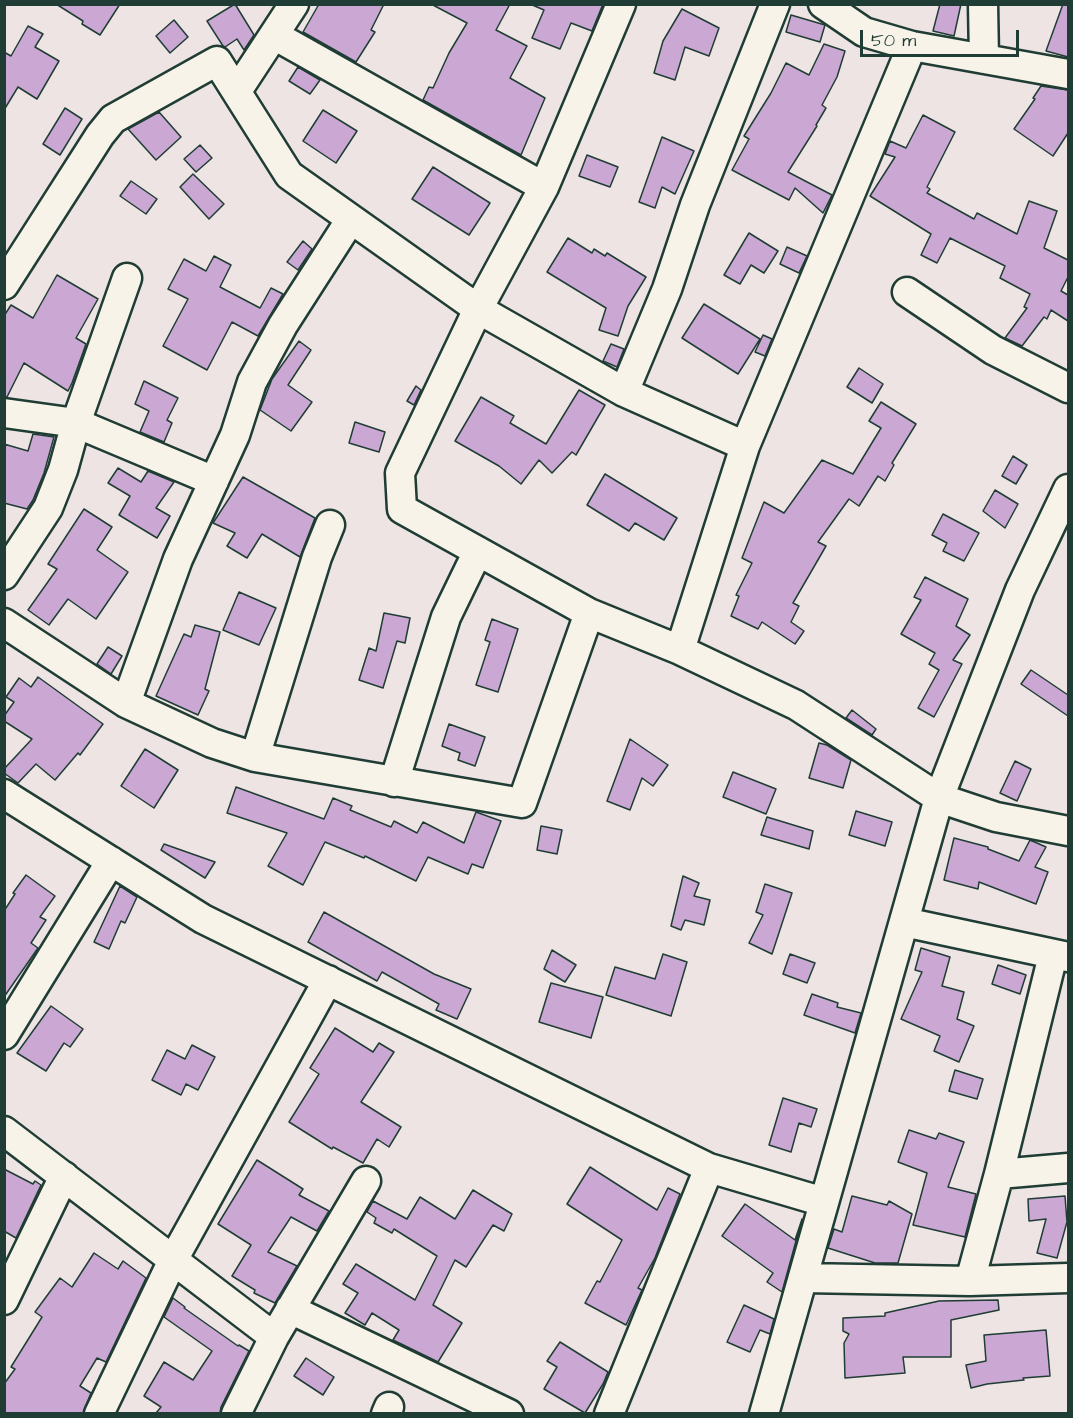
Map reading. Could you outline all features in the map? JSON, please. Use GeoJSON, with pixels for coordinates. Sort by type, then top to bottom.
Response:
{"type":"FeatureCollection","features":[{"type":"Feature","properties":{"kind":"street"},"geometry":{"type":"LineString","coordinates":[[621,4],[544,187],[478,309],[400,473],[402,509],[589,613],[680,650],[796,705],[939,798],[996,818],[1068,831]]}},
{"type":"Feature","properties":{"kind":"street"},"geometry":{"type":"LineString","coordinates":[[624,392],[667,289],[695,205],[775,4]]}},
{"type":"Feature","properties":{"kind":"street"},"geometry":{"type":"LineString","coordinates":[[823,4],[864,32],[912,46],[1068,74]]}},
{"type":"Feature","properties":{"kind":"street"},"geometry":{"type":"LineString","coordinates":[[983,4],[984,59]]}},
{"type":"Feature","properties":{"kind":"street"},"geometry":{"type":"LineString","coordinates":[[237,91],[283,15],[544,187]]}},
{"type":"Feature","properties":{"kind":"street"},"geometry":{"type":"LineString","coordinates":[[680,650],[745,446],[912,46]]}},
{"type":"Feature","properties":{"kind":"street"},"geometry":{"type":"LineString","coordinates":[[4,285],[112,119],[217,61],[289,175],[478,309],[624,392],[745,446]]}},
{"type":"Feature","properties":{"kind":"street"},"geometry":{"type":"LineString","coordinates":[[126,703],[178,560],[235,435],[252,382],[283,325],[351,219]]}},
{"type":"Feature","properties":{"kind":"street"},"geometry":{"type":"LineString","coordinates":[[4,575],[48,508],[63,470],[76,423],[127,278]]}},
{"type":"Feature","properties":{"kind":"street"},"geometry":{"type":"LineString","coordinates":[[907,292],[993,350],[1068,388]]}},
{"type":"Feature","properties":{"kind":"street"},"geometry":{"type":"LineString","coordinates":[[4,413],[76,423],[214,481]]}},
{"type":"Feature","properties":{"kind":"street"},"geometry":{"type":"LineString","coordinates":[[764,1413],[939,798],[1020,590],[1068,489]]}},
{"type":"Feature","properties":{"kind":"street"},"geometry":{"type":"LineString","coordinates":[[255,757],[317,557],[330,525]]}},
{"type":"Feature","properties":{"kind":"street"},"geometry":{"type":"LineString","coordinates":[[394,782],[446,616],[478,551]]}},
{"type":"Feature","properties":{"kind":"street"},"geometry":{"type":"LineString","coordinates":[[4,623],[126,703],[212,743],[255,757],[522,803],[589,613]]}},
{"type":"Feature","properties":{"kind":"street"},"geometry":{"type":"LineString","coordinates":[[4,794],[203,919],[709,1168],[824,1202]]}},
{"type":"Feature","properties":{"kind":"street"},"geometry":{"type":"LineString","coordinates":[[4,1035],[111,861]]}},
{"type":"Feature","properties":{"kind":"street"},"geometry":{"type":"LineString","coordinates":[[904,922],[1060,956],[970,1281]]}},
{"type":"Feature","properties":{"kind":"street"},"geometry":{"type":"LineString","coordinates":[[99,1413],[173,1260],[328,980]]}},
{"type":"Feature","properties":{"kind":"street"},"geometry":{"type":"LineString","coordinates":[[4,1131],[274,1337]]}},
{"type":"Feature","properties":{"kind":"street"},"geometry":{"type":"LineString","coordinates":[[609,1413],[709,1168]]}},
{"type":"Feature","properties":{"kind":"street"},"geometry":{"type":"LineString","coordinates":[[999,1174],[1068,1168]]}},
{"type":"Feature","properties":{"kind":"street"},"geometry":{"type":"LineString","coordinates":[[4,1300],[64,1176]]}},
{"type":"Feature","properties":{"kind":"street"},"geometry":{"type":"LineString","coordinates":[[236,1413],[274,1337],[366,1181]]}},
{"type":"Feature","properties":{"kind":"street"},"geometry":{"type":"LineString","coordinates":[[803,1278],[970,1281],[1068,1278]]}},
{"type":"Feature","properties":{"kind":"street"},"geometry":{"type":"LineString","coordinates":[[290,1310],[509,1413]]}},
{"type":"Feature","properties":{"kind":"building"},"geometry":{"type":"Polygon","coordinates":[[[56,4],[120,4],[100,35],[56,4]]]}},
{"type":"Feature","properties":{"kind":"building"},"geometry":{"type":"Polygon","coordinates":[[[235,4],[254,35],[244,50],[237,39],[223,46],[207,21],[235,4]]]}},
{"type":"Feature","properties":{"kind":"building"},"geometry":{"type":"Polygon","coordinates":[[[319,4],[384,4],[371,30],[375,32],[356,62],[303,32],[319,4]]]}},
{"type":"Feature","properties":{"kind":"building"},"geometry":{"type":"Polygon","coordinates":[[[431,4],[510,4],[496,30],[527,46],[510,78],[545,98],[521,155],[423,100],[429,87],[433,88],[449,53],[467,23],[431,4]]]}},
{"type":"Feature","properties":{"kind":"building"},"geometry":{"type":"Polygon","coordinates":[[[530,4],[603,4],[592,31],[571,23],[560,49],[532,38],[544,10],[530,4]]]}},
{"type":"Feature","properties":{"kind":"building"},"geometry":{"type":"Polygon","coordinates":[[[940,4],[961,4],[954,36],[933,31],[940,4]]]}},
{"type":"Feature","properties":{"kind":"building"},"geometry":{"type":"Polygon","coordinates":[[[1063,4],[1068,4],[1068,57],[1046,51],[1063,4]]]}},
{"type":"Feature","properties":{"kind":"building"},"geometry":{"type":"Polygon","coordinates":[[[682,9],[719,28],[709,56],[685,47],[675,80],[654,73],[663,41],[682,9]]]}},
{"type":"Feature","properties":{"kind":"building"},"geometry":{"type":"Polygon","coordinates":[[[791,15],[825,25],[820,42],[786,32],[791,15]]]}},
{"type":"Feature","properties":{"kind":"building"},"geometry":{"type":"Polygon","coordinates":[[[174,20],[188,37],[170,53],[156,36],[174,20]]]}},
{"type":"Feature","properties":{"kind":"building"},"geometry":{"type":"Polygon","coordinates":[[[28,26],[43,34],[35,47],[59,61],[37,99],[18,87],[4,110],[4,52],[11,56],[28,26]]]}},
{"type":"Feature","properties":{"kind":"building"},"geometry":{"type":"Polygon","coordinates":[[[824,44],[845,51],[837,77],[822,105],[826,108],[788,172],[832,195],[823,213],[795,188],[789,200],[732,170],[749,139],[744,136],[771,93],[786,63],[809,75],[824,44]]]}},
{"type":"Feature","properties":{"kind":"building"},"geometry":{"type":"Polygon","coordinates":[[[298,67],[320,80],[310,94],[289,81],[298,67]]]}},
{"type":"Feature","properties":{"kind":"building"},"geometry":{"type":"Polygon","coordinates":[[[1041,86],[1068,90],[1068,133],[1053,156],[1014,129],[1035,99],[1033,98],[1041,86]]]}},
{"type":"Feature","properties":{"kind":"building"},"geometry":{"type":"Polygon","coordinates":[[[65,108],[82,119],[60,155],[43,144],[65,108]]]}},
{"type":"Feature","properties":{"kind":"building"},"geometry":{"type":"Polygon","coordinates":[[[323,110],[357,131],[336,163],[303,141],[323,110]]]}},
{"type":"Feature","properties":{"kind":"building"},"geometry":{"type":"Polygon","coordinates":[[[159,112],[181,137],[156,160],[128,129],[159,112]]]}},
{"type":"Feature","properties":{"kind":"building"},"geometry":{"type":"Polygon","coordinates":[[[923,115],[955,132],[927,187],[930,189],[927,193],[974,219],[977,213],[1017,234],[1029,201],[1057,211],[1044,248],[1068,260],[1068,277],[1061,291],[1068,295],[1068,321],[1051,310],[1047,319],[1044,317],[1022,346],[1005,338],[1027,308],[1024,307],[1030,294],[1000,278],[1005,266],[950,238],[937,263],[921,255],[931,234],[870,196],[895,157],[885,154],[890,141],[906,148],[923,115]]]}},
{"type":"Feature","properties":{"kind":"building"},"geometry":{"type":"Polygon","coordinates":[[[662,137],[694,151],[675,194],[662,187],[655,208],[639,202],[662,137]]]}},
{"type":"Feature","properties":{"kind":"building"},"geometry":{"type":"Polygon","coordinates":[[[200,145],[212,158],[196,172],[184,159],[200,145]]]}},
{"type":"Feature","properties":{"kind":"building"},"geometry":{"type":"Polygon","coordinates":[[[587,155],[618,167],[610,187],[579,176],[587,155]]]}},
{"type":"Feature","properties":{"kind":"building"},"geometry":{"type":"Polygon","coordinates":[[[433,167],[490,203],[469,235],[412,199],[433,167]]]}},
{"type":"Feature","properties":{"kind":"building"},"geometry":{"type":"Polygon","coordinates":[[[193,174],[224,204],[209,219],[180,187],[193,174]]]}},
{"type":"Feature","properties":{"kind":"building"},"geometry":{"type":"Polygon","coordinates":[[[131,181],[157,199],[146,214],[120,196],[131,181]]]}},
{"type":"Feature","properties":{"kind":"building"},"geometry":{"type":"Polygon","coordinates":[[[749,233],[778,251],[764,273],[751,265],[740,284],[724,275],[749,233]]]}},
{"type":"Feature","properties":{"kind":"building"},"geometry":{"type":"Polygon","coordinates":[[[568,238],[592,253],[594,249],[605,256],[607,253],[646,277],[628,306],[618,336],[599,330],[606,308],[547,272],[568,238]]]}},
{"type":"Feature","properties":{"kind":"building"},"geometry":{"type":"Polygon","coordinates":[[[303,241],[312,249],[298,270],[287,262],[303,241]]]}},
{"type":"Feature","properties":{"kind":"building"},"geometry":{"type":"Polygon","coordinates":[[[787,247],[807,256],[799,273],[780,264],[787,247]]]}},
{"type":"Feature","properties":{"kind":"building"},"geometry":{"type":"Polygon","coordinates":[[[214,256],[231,265],[220,287],[260,308],[271,288],[283,294],[258,336],[232,322],[207,370],[163,346],[188,299],[168,289],[184,259],[206,271],[214,256]]]}},
{"type":"Feature","properties":{"kind":"building"},"geometry":{"type":"Polygon","coordinates":[[[57,275],[98,299],[76,338],[86,344],[72,383],[68,391],[24,363],[7,397],[4,397],[4,316],[11,305],[33,318],[57,275]]]}},
{"type":"Feature","properties":{"kind":"building"},"geometry":{"type":"Polygon","coordinates":[[[704,304],[760,339],[738,374],[682,338],[704,304]]]}},
{"type":"Feature","properties":{"kind":"building"},"geometry":{"type":"Polygon","coordinates":[[[763,335],[772,339],[765,356],[755,352],[763,335]]]}},
{"type":"Feature","properties":{"kind":"building"},"geometry":{"type":"Polygon","coordinates":[[[299,341],[311,350],[288,385],[312,402],[291,431],[260,410],[272,379],[299,341]]]}},
{"type":"Feature","properties":{"kind":"building"},"geometry":{"type":"Polygon","coordinates":[[[611,344],[624,349],[617,367],[603,361],[611,344]]]}},
{"type":"Feature","properties":{"kind":"building"},"geometry":{"type":"Polygon","coordinates":[[[859,368],[883,384],[872,403],[847,387],[859,368]]]}},
{"type":"Feature","properties":{"kind":"building"},"geometry":{"type":"Polygon","coordinates":[[[144,381],[178,398],[167,420],[172,423],[164,442],[140,432],[149,411],[135,404],[144,381]]]}},
{"type":"Feature","properties":{"kind":"building"},"geometry":{"type":"Polygon","coordinates":[[[416,386],[421,390],[414,405],[407,401],[416,386]]]}},
{"type":"Feature","properties":{"kind":"building"},"geometry":{"type":"Polygon","coordinates":[[[579,390],[605,405],[576,455],[572,452],[552,473],[539,460],[521,484],[499,466],[455,441],[481,397],[514,416],[510,423],[546,444],[579,390]]]}},
{"type":"Feature","properties":{"kind":"building"},"geometry":{"type":"Polygon","coordinates":[[[881,402],[916,424],[892,463],[894,465],[885,481],[878,476],[859,506],[849,499],[818,542],[826,546],[793,603],[799,606],[791,622],[804,631],[795,644],[762,622],[758,629],[731,616],[739,596],[736,595],[752,563],[742,558],[764,502],[784,513],[822,460],[853,474],[881,428],[869,421],[881,402]]]}},
{"type":"Feature","properties":{"kind":"building"},"geometry":{"type":"Polygon","coordinates":[[[355,422],[385,432],[379,452],[349,443],[355,422]]]}},
{"type":"Feature","properties":{"kind":"building"},"geometry":{"type":"Polygon","coordinates":[[[33,434],[54,437],[44,473],[27,509],[4,503],[4,444],[28,451],[33,434]]]}},
{"type":"Feature","properties":{"kind":"building"},"geometry":{"type":"Polygon","coordinates":[[[1013,456],[1027,465],[1016,484],[1002,476],[1013,456]]]}},
{"type":"Feature","properties":{"kind":"building"},"geometry":{"type":"Polygon","coordinates":[[[118,468],[141,482],[148,471],[174,482],[156,508],[170,516],[157,538],[119,515],[130,496],[108,483],[118,468]]]}},
{"type":"Feature","properties":{"kind":"building"},"geometry":{"type":"Polygon","coordinates":[[[605,474],[677,518],[664,540],[635,523],[629,531],[587,505],[605,474]]]}},
{"type":"Feature","properties":{"kind":"building"},"geometry":{"type":"Polygon","coordinates":[[[243,477],[315,518],[300,557],[262,534],[247,558],[227,546],[235,533],[213,523],[243,477]]]}},
{"type":"Feature","properties":{"kind":"building"},"geometry":{"type":"Polygon","coordinates":[[[995,490],[1018,504],[1005,528],[983,511],[995,490]]]}},
{"type":"Feature","properties":{"kind":"building"},"geometry":{"type":"Polygon","coordinates":[[[84,509],[112,527],[97,550],[128,572],[96,619],[68,599],[49,625],[28,610],[57,569],[48,564],[84,509]]]}},
{"type":"Feature","properties":{"kind":"building"},"geometry":{"type":"Polygon","coordinates":[[[943,514],[979,533],[964,561],[943,551],[947,543],[932,535],[943,514]]]}},
{"type":"Feature","properties":{"kind":"building"},"geometry":{"type":"Polygon","coordinates":[[[925,577],[968,599],[956,626],[970,635],[953,660],[962,664],[934,717],[918,708],[939,670],[929,664],[935,653],[901,634],[921,600],[914,597],[925,577]]]}},
{"type":"Feature","properties":{"kind":"building"},"geometry":{"type":"Polygon","coordinates":[[[239,592],[276,608],[259,645],[223,630],[239,592]]]}},
{"type":"Feature","properties":{"kind":"building"},"geometry":{"type":"Polygon","coordinates":[[[384,613],[410,618],[405,643],[397,641],[383,688],[359,680],[369,648],[376,651],[384,613]]]}},
{"type":"Feature","properties":{"kind":"building"},"geometry":{"type":"Polygon","coordinates":[[[492,619],[518,629],[498,692],[476,685],[490,642],[485,640],[492,619]]]}},
{"type":"Feature","properties":{"kind":"building"},"geometry":{"type":"Polygon","coordinates":[[[195,625],[220,632],[205,689],[209,691],[198,715],[156,696],[184,634],[191,637],[195,625]]]}},
{"type":"Feature","properties":{"kind":"building"},"geometry":{"type":"Polygon","coordinates":[[[108,647],[122,656],[111,674],[97,664],[108,647]]]}},
{"type":"Feature","properties":{"kind":"building"},"geometry":{"type":"Polygon","coordinates":[[[1031,670],[1068,695],[1068,716],[1021,684],[1031,670]]]}},
{"type":"Feature","properties":{"kind":"building"},"geometry":{"type":"Polygon","coordinates":[[[38,677],[103,724],[80,755],[78,753],[55,780],[36,764],[18,783],[4,773],[4,769],[32,739],[4,721],[4,716],[14,702],[6,697],[19,678],[31,687],[38,677]]]}},
{"type":"Feature","properties":{"kind":"building"},"geometry":{"type":"Polygon","coordinates":[[[852,710],[876,729],[872,735],[846,718],[852,710]]]}},
{"type":"Feature","properties":{"kind":"building"},"geometry":{"type":"Polygon","coordinates":[[[449,724],[485,737],[475,766],[458,760],[460,753],[442,746],[449,724]]]}},
{"type":"Feature","properties":{"kind":"building"},"geometry":{"type":"Polygon","coordinates":[[[630,739],[668,765],[653,786],[642,778],[630,810],[607,801],[630,739]]]}},
{"type":"Feature","properties":{"kind":"building"},"geometry":{"type":"Polygon","coordinates":[[[819,743],[827,745],[851,760],[843,788],[809,778],[819,743]]]}},
{"type":"Feature","properties":{"kind":"building"},"geometry":{"type":"Polygon","coordinates":[[[145,749],[178,770],[154,808],[121,786],[145,749]]]}},
{"type":"Feature","properties":{"kind":"building"},"geometry":{"type":"Polygon","coordinates":[[[1015,761],[1031,769],[1017,801],[1000,793],[1015,761]]]}},
{"type":"Feature","properties":{"kind":"building"},"geometry":{"type":"Polygon","coordinates":[[[733,772],[776,789],[766,814],[723,797],[733,772]]]}},
{"type":"Feature","properties":{"kind":"building"},"geometry":{"type":"Polygon","coordinates":[[[236,787],[324,819],[333,798],[352,806],[350,810],[391,827],[394,821],[417,833],[423,822],[464,843],[476,812],[501,821],[483,868],[472,864],[468,874],[428,857],[416,881],[365,856],[364,858],[325,842],[303,885],[268,866],[287,833],[227,813],[236,787]]]}},
{"type":"Feature","properties":{"kind":"building"},"geometry":{"type":"Polygon","coordinates":[[[856,811],[892,822],[885,846],[849,835],[856,811]]]}},
{"type":"Feature","properties":{"kind":"building"},"geometry":{"type":"Polygon","coordinates":[[[767,817],[813,831],[809,849],[761,835],[767,817]]]}},
{"type":"Feature","properties":{"kind":"building"},"geometry":{"type":"Polygon","coordinates":[[[541,826],[562,830],[557,854],[537,850],[541,826]]]}},
{"type":"Feature","properties":{"kind":"building"},"geometry":{"type":"Polygon","coordinates":[[[954,838],[988,847],[988,849],[1019,861],[1030,840],[1046,847],[1035,867],[1048,872],[1036,904],[979,882],[978,889],[944,880],[954,838]]]}},
{"type":"Feature","properties":{"kind":"building"},"geometry":{"type":"Polygon","coordinates":[[[164,844],[215,862],[205,878],[161,850],[164,844]]]}},
{"type":"Feature","properties":{"kind":"building"},"geometry":{"type":"Polygon","coordinates":[[[26,875],[55,896],[40,917],[46,920],[31,943],[38,948],[4,997],[4,911],[26,875]]]}},
{"type":"Feature","properties":{"kind":"building"},"geometry":{"type":"Polygon","coordinates":[[[683,876],[699,883],[694,896],[710,900],[704,925],[685,920],[681,930],[671,926],[683,876]]]}},
{"type":"Feature","properties":{"kind":"building"},"geometry":{"type":"Polygon","coordinates":[[[765,884],[792,893],[772,954],[749,943],[763,915],[756,912],[765,884]]]}},
{"type":"Feature","properties":{"kind":"building"},"geometry":{"type":"Polygon","coordinates":[[[120,886],[137,897],[125,923],[121,921],[109,949],[94,942],[120,886]]]}},
{"type":"Feature","properties":{"kind":"building"},"geometry":{"type":"Polygon","coordinates":[[[324,912],[434,974],[471,989],[457,1019],[436,1010],[439,1004],[382,972],[377,981],[308,942],[324,912]]]}},
{"type":"Feature","properties":{"kind":"building"},"geometry":{"type":"Polygon","coordinates":[[[921,948],[950,957],[942,986],[964,992],[957,1019],[974,1026],[959,1062],[934,1051],[940,1036],[901,1019],[922,972],[915,970],[921,948]]]}},
{"type":"Feature","properties":{"kind":"building"},"geometry":{"type":"Polygon","coordinates":[[[552,950],[576,965],[565,982],[544,969],[552,950]]]}},
{"type":"Feature","properties":{"kind":"building"},"geometry":{"type":"Polygon","coordinates":[[[663,954],[687,962],[671,1016],[606,995],[615,967],[655,979],[663,954]]]}},
{"type":"Feature","properties":{"kind":"building"},"geometry":{"type":"Polygon","coordinates":[[[790,954],[815,963],[807,983],[783,974],[790,954]]]}},
{"type":"Feature","properties":{"kind":"building"},"geometry":{"type":"Polygon","coordinates":[[[998,965],[1026,975],[1020,994],[992,984],[998,965]]]}},
{"type":"Feature","properties":{"kind":"building"},"geometry":{"type":"Polygon","coordinates":[[[551,983],[603,997],[591,1038],[539,1022],[551,983]]]}},
{"type":"Feature","properties":{"kind":"building"},"geometry":{"type":"Polygon","coordinates":[[[812,994],[838,1003],[837,1007],[861,1013],[855,1033],[804,1015],[812,994]]]}},
{"type":"Feature","properties":{"kind":"building"},"geometry":{"type":"Polygon","coordinates":[[[51,1006],[83,1029],[70,1047],[64,1043],[46,1071],[17,1053],[51,1006]]]}},
{"type":"Feature","properties":{"kind":"building"},"geometry":{"type":"Polygon","coordinates":[[[335,1028],[373,1052],[379,1043],[394,1052],[361,1102],[401,1127],[389,1147],[377,1139],[363,1163],[333,1147],[332,1149],[289,1122],[319,1074],[310,1068],[335,1028]]]}},
{"type":"Feature","properties":{"kind":"building"},"geometry":{"type":"Polygon","coordinates":[[[192,1045],[215,1057],[198,1090],[186,1084],[181,1095],[152,1080],[167,1050],[185,1059],[192,1045]]]}},
{"type":"Feature","properties":{"kind":"building"},"geometry":{"type":"Polygon","coordinates":[[[955,1070],[983,1079],[977,1099],[949,1091],[955,1070]]]}},
{"type":"Feature","properties":{"kind":"building"},"geometry":{"type":"Polygon","coordinates":[[[783,1098],[817,1109],[811,1127],[799,1123],[791,1152],[769,1145],[783,1098]]]}},
{"type":"Feature","properties":{"kind":"building"},"geometry":{"type":"Polygon","coordinates":[[[909,1130],[936,1139],[939,1133],[964,1142],[948,1187],[976,1194],[965,1237],[913,1225],[927,1173],[898,1162],[909,1130]]]}},
{"type":"Feature","properties":{"kind":"building"},"geometry":{"type":"Polygon","coordinates":[[[257,1160],[303,1189],[299,1195],[329,1211],[317,1231],[291,1217],[268,1252],[297,1266],[275,1303],[254,1293],[255,1290],[232,1276],[251,1245],[218,1224],[257,1160]]]}},
{"type":"Feature","properties":{"kind":"building"},"geometry":{"type":"Polygon","coordinates":[[[590,1167],[657,1210],[668,1188],[680,1194],[655,1258],[638,1288],[642,1290],[626,1325],[585,1303],[597,1281],[600,1282],[622,1240],[567,1204],[590,1167]]]}},
{"type":"Feature","properties":{"kind":"building"},"geometry":{"type":"Polygon","coordinates":[[[4,1169],[33,1184],[35,1181],[41,1185],[16,1238],[4,1231],[4,1169]]]}},
{"type":"Feature","properties":{"kind":"building"},"geometry":{"type":"Polygon","coordinates":[[[473,1190],[512,1214],[504,1231],[493,1225],[466,1267],[455,1260],[433,1305],[462,1323],[438,1362],[393,1340],[399,1330],[372,1313],[365,1325],[345,1313],[358,1293],[343,1284],[356,1264],[415,1300],[437,1256],[394,1229],[392,1233],[374,1223],[376,1218],[367,1212],[373,1201],[407,1219],[420,1197],[455,1219],[473,1190]]]}},
{"type":"Feature","properties":{"kind":"building"},"geometry":{"type":"Polygon","coordinates":[[[852,1196],[887,1205],[889,1201],[912,1214],[898,1263],[875,1263],[828,1248],[834,1229],[842,1232],[852,1196]]]}},
{"type":"Feature","properties":{"kind":"building"},"geometry":{"type":"Polygon","coordinates":[[[1065,1196],[1067,1222],[1057,1258],[1037,1253],[1046,1219],[1029,1221],[1028,1199],[1065,1196]]]}},
{"type":"Feature","properties":{"kind":"building"},"geometry":{"type":"Polygon","coordinates":[[[745,1204],[795,1240],[802,1219],[782,1292],[767,1282],[773,1273],[722,1236],[745,1204]]]}},
{"type":"Feature","properties":{"kind":"building"},"geometry":{"type":"Polygon","coordinates":[[[94,1253],[118,1269],[123,1261],[146,1278],[106,1362],[97,1358],[80,1386],[91,1393],[83,1413],[4,1413],[4,1384],[15,1369],[11,1367],[42,1317],[35,1312],[60,1278],[72,1287],[94,1253]]]}},
{"type":"Feature","properties":{"kind":"building"},"geometry":{"type":"Polygon","coordinates":[[[173,1298],[238,1346],[249,1351],[220,1413],[156,1413],[161,1407],[144,1396],[164,1362],[193,1380],[212,1351],[164,1317],[173,1298]]]}},
{"type":"Feature","properties":{"kind":"building"},"geometry":{"type":"Polygon","coordinates":[[[998,1300],[999,1310],[951,1320],[951,1357],[903,1357],[905,1373],[845,1378],[844,1343],[849,1334],[843,1331],[843,1318],[885,1316],[885,1313],[939,1301],[998,1300]]]}},
{"type":"Feature","properties":{"kind":"building"},"geometry":{"type":"Polygon","coordinates":[[[744,1305],[774,1319],[770,1334],[760,1330],[750,1352],[727,1342],[744,1305]]]}},
{"type":"Feature","properties":{"kind":"building"},"geometry":{"type":"Polygon","coordinates":[[[1046,1330],[1050,1376],[1023,1378],[1024,1380],[971,1388],[966,1365],[986,1361],[984,1335],[1046,1330]]]}},
{"type":"Feature","properties":{"kind":"building"},"geometry":{"type":"Polygon","coordinates":[[[560,1342],[608,1372],[585,1413],[544,1389],[557,1367],[547,1361],[560,1342]]]}},
{"type":"Feature","properties":{"kind":"building"},"geometry":{"type":"Polygon","coordinates":[[[306,1358],[334,1377],[323,1395],[294,1376],[306,1358]]]}}]}
